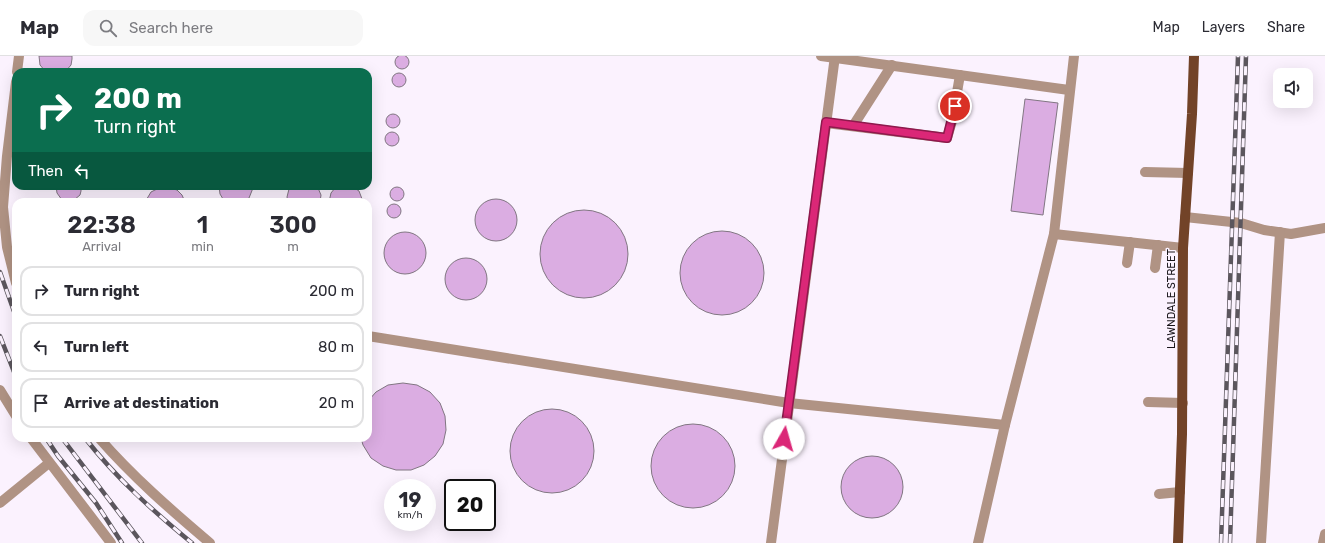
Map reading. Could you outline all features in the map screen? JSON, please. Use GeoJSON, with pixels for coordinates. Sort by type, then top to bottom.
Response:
{"type":"FeatureCollection","features":[{"type":"Feature","properties":{"kind":"main road","name":"LAWNDALE STREET"},"geometry":{"type":"LineString","coordinates":[[1178,543],[1182,403],[1183,248],[1192,114],[1194,56]]}},
{"type":"Feature","properties":{"kind":"lane"},"geometry":{"type":"LineString","coordinates":[[18,68],[19,56]]}},
{"type":"Feature","properties":{"kind":"lane"},"geometry":{"type":"LineString","coordinates":[[821,56],[1069,90]]}},
{"type":"Feature","properties":{"kind":"lane"},"geometry":{"type":"LineString","coordinates":[[978,543],[1005,425],[1054,234],[1074,56]]}},
{"type":"Feature","properties":{"kind":"lane"},"geometry":{"type":"LineString","coordinates":[[771,543],[835,57]]}},
{"type":"Feature","properties":{"kind":"lane"},"geometry":{"type":"LineString","coordinates":[[853,126],[892,65]]}},
{"type":"Feature","properties":{"kind":"lane"},"geometry":{"type":"LineString","coordinates":[[826,122],[947,138],[952,121],[960,75]]}},
{"type":"Feature","properties":{"kind":"lane"},"geometry":{"type":"LineString","coordinates":[[12,115],[3,207],[7,247],[12,267]]}},
{"type":"Feature","properties":{"kind":"lane"},"geometry":{"type":"LineString","coordinates":[[1145,172],[1188,173]]}},
{"type":"Feature","properties":{"kind":"lane"},"geometry":{"type":"LineString","coordinates":[[1185,217],[1241,223],[1264,230],[1291,234],[1325,228]]}},
{"type":"Feature","properties":{"kind":"lane"},"geometry":{"type":"LineString","coordinates":[[1261,543],[1280,232]]}},
{"type":"Feature","properties":{"kind":"lane"},"geometry":{"type":"LineString","coordinates":[[1054,234],[1183,248]]}},
{"type":"Feature","properties":{"kind":"lane"},"geometry":{"type":"LineString","coordinates":[[1127,263],[1130,242]]}},
{"type":"Feature","properties":{"kind":"lane"},"geometry":{"type":"LineString","coordinates":[[1155,268],[1158,245]]}},
{"type":"Feature","properties":{"kind":"lane"},"geometry":{"type":"LineString","coordinates":[[372,337],[789,403],[1005,425]]}},
{"type":"Feature","properties":{"kind":"lane"},"geometry":{"type":"LineString","coordinates":[[0,390],[12,410]]}},
{"type":"Feature","properties":{"kind":"lane"},"geometry":{"type":"LineString","coordinates":[[1148,402],[1182,403]]}},
{"type":"Feature","properties":{"kind":"lane"},"geometry":{"type":"LineString","coordinates":[[34,442],[111,543]]}},
{"type":"Feature","properties":{"kind":"lane"},"geometry":{"type":"LineString","coordinates":[[103,442],[125,467],[203,541]]}},
{"type":"Feature","properties":{"kind":"lane"},"geometry":{"type":"LineString","coordinates":[[0,503],[49,463]]}},
{"type":"Feature","properties":{"kind":"lane"},"geometry":{"type":"LineString","coordinates":[[1159,494],[1180,492]]}},
{"type":"Feature","properties":{"kind":"lane"},"geometry":{"type":"LineString","coordinates":[[1323,543],[1325,534]]}},
{"type":"Feature","properties":{"kind":"building"},"geometry":{"type":"Polygon","coordinates":[[[402,55],[407,57],[409,62],[407,67],[402,69],[397,67],[395,62],[397,57],[402,55]]]}},
{"type":"Feature","properties":{"kind":"building"},"geometry":{"type":"Polygon","coordinates":[[[39,56],[72,56],[71,65],[68,68],[43,68],[40,65],[39,56]]]}},
{"type":"Feature","properties":{"kind":"building"},"geometry":{"type":"Polygon","coordinates":[[[399,73],[404,75],[406,80],[404,85],[399,87],[394,85],[392,80],[394,75],[399,73]]]}},
{"type":"Feature","properties":{"kind":"building"},"geometry":{"type":"Polygon","coordinates":[[[1025,99],[1058,103],[1043,215],[1011,211],[1025,99]]]}},
{"type":"Feature","properties":{"kind":"building"},"geometry":{"type":"Polygon","coordinates":[[[393,114],[398,116],[400,121],[398,126],[393,128],[388,126],[386,121],[388,116],[393,114]]]}},
{"type":"Feature","properties":{"kind":"building"},"geometry":{"type":"Polygon","coordinates":[[[392,132],[397,134],[399,139],[397,144],[392,146],[387,144],[385,139],[387,134],[392,132]]]}},
{"type":"Feature","properties":{"kind":"building"},"geometry":{"type":"Polygon","coordinates":[[[397,187],[402,189],[404,194],[402,199],[397,201],[392,199],[390,194],[392,189],[397,187]]]}},
{"type":"Feature","properties":{"kind":"building"},"geometry":{"type":"Polygon","coordinates":[[[57,190],[81,190],[80,195],[76,198],[61,198],[57,190]]]}},
{"type":"Feature","properties":{"kind":"building"},"geometry":{"type":"Polygon","coordinates":[[[155,190],[177,190],[183,198],[147,198],[151,192],[155,190]]]}},
{"type":"Feature","properties":{"kind":"building"},"geometry":{"type":"Polygon","coordinates":[[[220,190],[252,190],[249,198],[222,198],[220,190]]]}},
{"type":"Feature","properties":{"kind":"building"},"geometry":{"type":"Polygon","coordinates":[[[289,190],[319,190],[321,195],[321,198],[287,197],[289,190]]]}},
{"type":"Feature","properties":{"kind":"building"},"geometry":{"type":"Polygon","coordinates":[[[333,190],[358,190],[362,198],[330,198],[333,190]]]}},
{"type":"Feature","properties":{"kind":"building"},"geometry":{"type":"Polygon","coordinates":[[[492,199],[500,199],[508,202],[514,208],[517,220],[514,232],[508,238],[500,241],[492,241],[484,238],[478,232],[475,224],[475,216],[478,208],[484,202],[492,199]]]}},
{"type":"Feature","properties":{"kind":"building"},"geometry":{"type":"Polygon","coordinates":[[[394,204],[399,206],[401,211],[399,216],[394,218],[389,216],[387,211],[389,206],[394,204]]]}},
{"type":"Feature","properties":{"kind":"building"},"geometry":{"type":"Polygon","coordinates":[[[584,210],[601,214],[615,223],[624,237],[628,254],[624,271],[615,285],[601,294],[584,298],[567,294],[553,285],[544,271],[540,254],[544,237],[553,223],[567,214],[584,210]]]}},
{"type":"Feature","properties":{"kind":"building"},"geometry":{"type":"Polygon","coordinates":[[[722,231],[730,232],[745,238],[757,250],[763,265],[763,281],[757,296],[745,308],[730,314],[722,315],[714,314],[699,308],[687,296],[681,281],[680,273],[681,265],[687,250],[699,238],[714,232],[722,231]]]}},
{"type":"Feature","properties":{"kind":"building"},"geometry":{"type":"Polygon","coordinates":[[[401,232],[409,232],[417,235],[423,241],[426,253],[423,265],[417,271],[409,274],[401,274],[393,271],[387,265],[384,257],[384,249],[387,241],[393,235],[401,232]]]}},
{"type":"Feature","properties":{"kind":"building"},"geometry":{"type":"Polygon","coordinates":[[[462,258],[470,258],[478,261],[484,267],[487,279],[484,291],[478,297],[470,300],[462,300],[454,297],[448,291],[445,283],[445,275],[448,267],[454,261],[462,258]]]}},
{"type":"Feature","properties":{"kind":"building"},"geometry":{"type":"Polygon","coordinates":[[[403,383],[417,385],[430,392],[440,403],[445,416],[446,430],[443,444],[435,456],[424,465],[411,470],[396,470],[383,466],[371,458],[362,442],[372,442],[372,396],[376,392],[388,385],[403,383]]]}},
{"type":"Feature","properties":{"kind":"building"},"geometry":{"type":"Polygon","coordinates":[[[552,409],[560,410],[575,416],[587,428],[593,443],[593,459],[587,474],[575,486],[560,492],[552,493],[544,492],[529,486],[517,474],[511,459],[510,451],[511,443],[517,428],[529,416],[544,410],[552,409]]]}},
{"type":"Feature","properties":{"kind":"building"},"geometry":{"type":"Polygon","coordinates":[[[693,424],[701,425],[716,431],[728,443],[734,458],[734,474],[728,489],[716,501],[701,507],[693,508],[685,507],[670,501],[658,489],[652,474],[651,466],[652,458],[658,443],[670,431],[685,425],[693,424]]]}},
{"type":"Feature","properties":{"kind":"building"},"geometry":{"type":"Polygon","coordinates":[[[872,456],[884,459],[894,465],[900,475],[903,487],[900,499],[894,509],[884,515],[872,518],[860,515],[850,509],[844,499],[841,487],[844,475],[850,465],[860,459],[872,456]]]}},
{"type":"Feature","properties":{"kind":"railway"},"geometry":{"type":"LineString","coordinates":[[1221,543],[1238,56]]}},
{"type":"Feature","properties":{"kind":"railway"},"geometry":{"type":"LineString","coordinates":[[1230,543],[1246,56]]}},
{"type":"Feature","properties":{"kind":"railway"},"geometry":{"type":"LineString","coordinates":[[0,272],[12,306]]}},
{"type":"Feature","properties":{"kind":"railway"},"geometry":{"type":"LineString","coordinates":[[0,336],[12,367]]}},
{"type":"Feature","properties":{"kind":"railway"},"geometry":{"type":"LineString","coordinates":[[49,442],[58,456],[96,503],[122,543]]}},
{"type":"Feature","properties":{"kind":"railway"},"geometry":{"type":"LineString","coordinates":[[65,442],[142,543]]}},
{"type":"Feature","properties":{"kind":"railway"},"geometry":{"type":"LineString","coordinates":[[88,442],[109,467],[136,494],[192,543]]}},
{"type":"Feature","properties":{"kind":"route"},"geometry":{"type":"LineString","coordinates":[[784,439],[826,122],[947,138],[955,106]]}}]}
